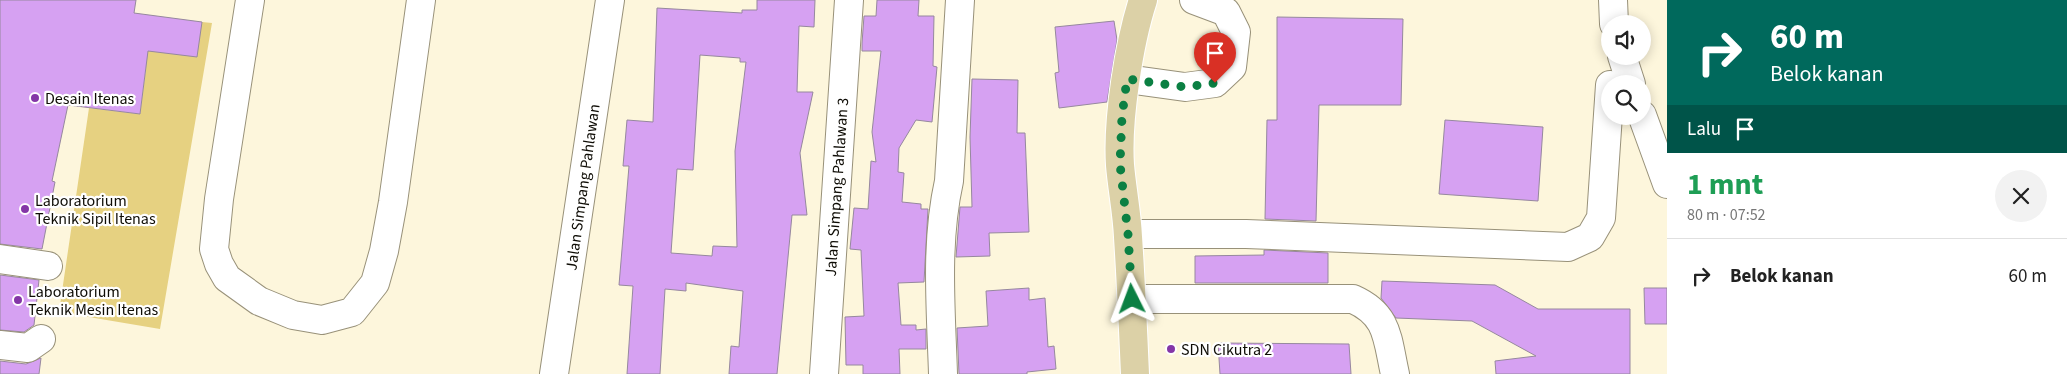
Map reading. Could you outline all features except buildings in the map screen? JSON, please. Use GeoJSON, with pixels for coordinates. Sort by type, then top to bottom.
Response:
{"type":"FeatureCollection","features":[{"type":"Feature","properties":{"kind":"main road"},"geometry":{"type":"LineString","coordinates":[[1135,374],[1128,234],[1120,164],[1122,116],[1127,79],[1137,19],[1143,0]]}},
{"type":"Feature","properties":{"kind":"street"},"geometry":{"type":"LineString","coordinates":[[250,0],[219,199],[214,249],[219,264],[227,278],[259,301],[293,315],[322,320],[352,312],[375,283],[384,251],[392,202],[421,0]]}},
{"type":"Feature","properties":{"kind":"street","name":"Jalan Simpang Pahlawan"},"geometry":{"type":"LineString","coordinates":[[554,374],[610,0]]}},
{"type":"Feature","properties":{"kind":"street","name":"Jalan Simpang Pahlawan 3"},"geometry":{"type":"LineString","coordinates":[[824,374],[849,0]]}},
{"type":"Feature","properties":{"kind":"street"},"geometry":{"type":"LineString","coordinates":[[943,374],[939,267],[943,208],[949,180],[960,0]]}},
{"type":"Feature","properties":{"kind":"street"},"geometry":{"type":"LineString","coordinates":[[1127,79],[1185,87],[1215,83],[1232,67],[1236,32],[1226,12],[1194,0]]}},
{"type":"Feature","properties":{"kind":"street"},"geometry":{"type":"LineString","coordinates":[[1613,0],[1614,15]]}},
{"type":"Feature","properties":{"kind":"street"},"geometry":{"type":"LineString","coordinates":[[1128,234],[1246,234],[1568,247],[1590,237],[1600,218],[1607,125]]}},
{"type":"Feature","properties":{"kind":"street"},"geometry":{"type":"LineString","coordinates":[[1646,125],[1667,184]]}},
{"type":"Feature","properties":{"kind":"street"},"geometry":{"type":"LineString","coordinates":[[0,259],[48,266]]}},
{"type":"Feature","properties":{"kind":"street"},"geometry":{"type":"LineString","coordinates":[[1132,299],[1353,299],[1373,310],[1382,320],[1395,374]]}},
{"type":"Feature","properties":{"kind":"street"},"geometry":{"type":"LineString","coordinates":[[0,345],[28,348],[41,339]]}},
{"type":"Feature","properties":{"kind":"shaded area"},"geometry":{"type":"Polygon","coordinates":[[[202,22],[212,23],[160,329],[59,312],[89,108],[140,114],[146,68],[127,48],[202,22]]]}},
{"type":"Feature","properties":{"kind":"place","name":"Desain Itenas"},"geometry":{"type":"Point","coordinates":[35,98]}},
{"type":"Feature","properties":{"kind":"place","name":"Laboratorium Teknik Sipil Itenas"},"geometry":{"type":"Point","coordinates":[25,209]}},
{"type":"Feature","properties":{"kind":"place","name":"Laboratorium Teknik Mesin Itenas"},"geometry":{"type":"Point","coordinates":[18,300]}},
{"type":"Feature","properties":{"kind":"place","name":"SDN Cikutra 2"},"geometry":{"type":"Point","coordinates":[1171,349]}},
{"type":"Feature","properties":{"kind":"route"},"geometry":{"type":"LineString","coordinates":[[1132,299],[1128,234],[1120,164],[1122,116],[1127,79],[1185,87],[1215,83]]}}]}
